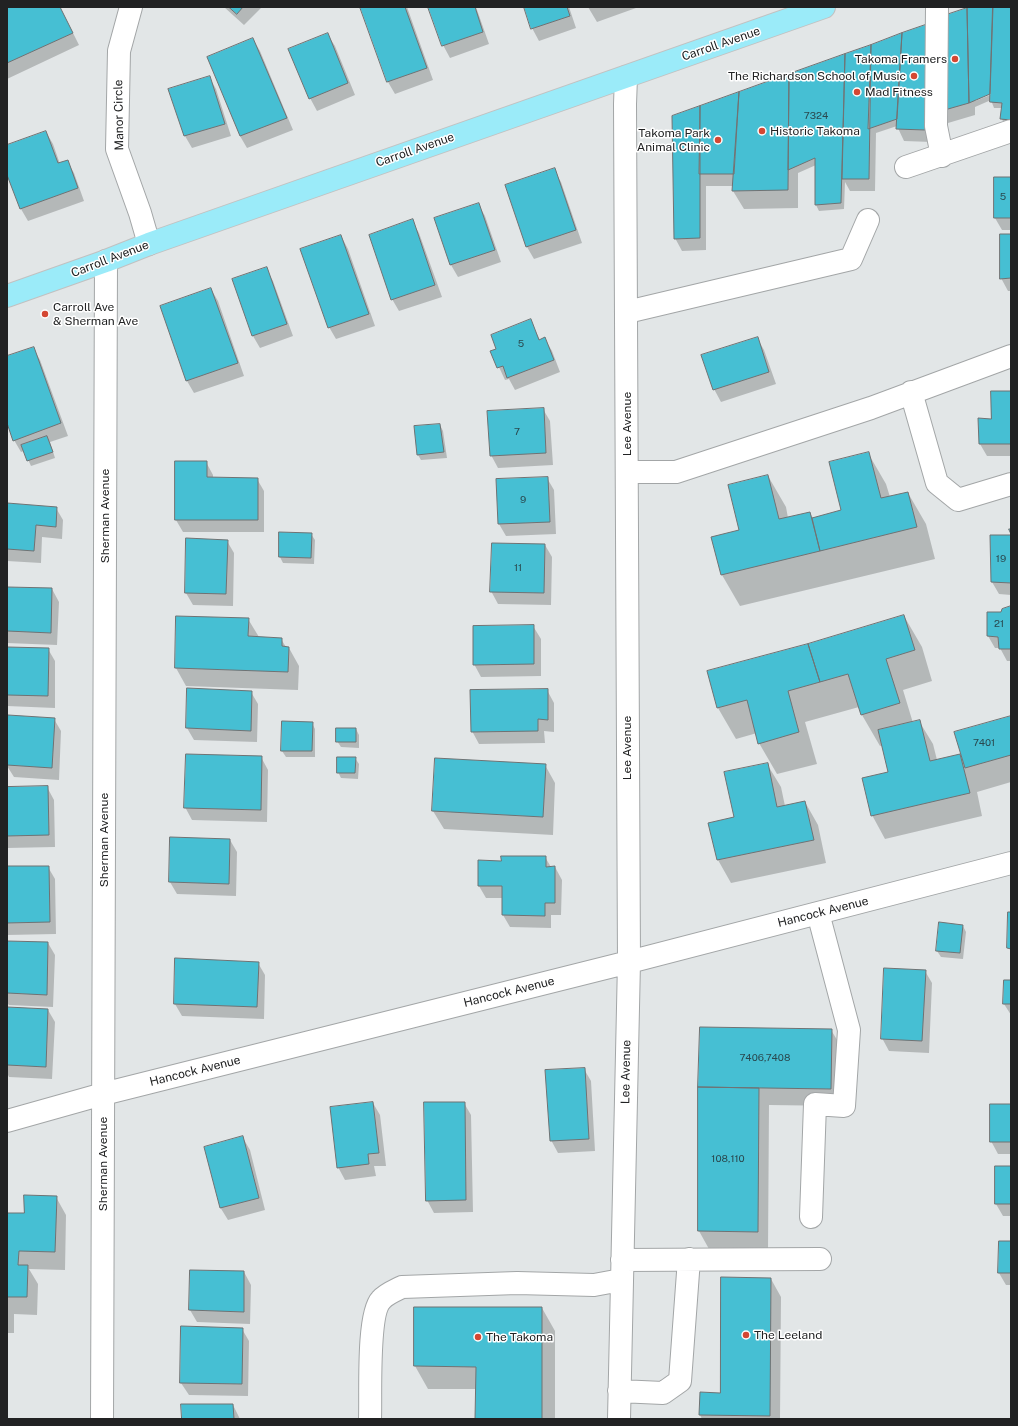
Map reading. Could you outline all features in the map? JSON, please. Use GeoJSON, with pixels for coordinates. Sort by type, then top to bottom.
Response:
{"type":"FeatureCollection","features":[{"type":"Feature","properties":{"kind":"main road","name":"Carroll Avenue"},"geometry":{"type":"LineString","coordinates":[[7,296],[149,244],[626,77],[813,9]]}},
{"type":"Feature","properties":{"kind":"street","name":"Manor Circle"},"geometry":{"type":"LineString","coordinates":[[131,7],[119,51],[117,149],[140,213],[149,244]]}},
{"type":"Feature","properties":{"kind":"street"},"geometry":{"type":"LineString","coordinates":[[937,7],[936,126],[942,156]]}},
{"type":"Feature","properties":{"kind":"street","name":"Lee Avenue"},"geometry":{"type":"LineString","coordinates":[[619,1419],[629,962],[626,77]]}},
{"type":"Feature","properties":{"kind":"street"},"geometry":{"type":"LineString","coordinates":[[906,167],[942,156],[1011,131]]}},
{"type":"Feature","properties":{"kind":"street"},"geometry":{"type":"LineString","coordinates":[[627,312],[851,259],[868,220]]}},
{"type":"Feature","properties":{"kind":"street","name":"Sherman Avenue"},"geometry":{"type":"LineString","coordinates":[[102,1419],[106,261]]}},
{"type":"Feature","properties":{"kind":"street"},"geometry":{"type":"LineString","coordinates":[[627,472],[676,472],[870,408],[1011,356]]}},
{"type":"Feature","properties":{"kind":"street"},"geometry":{"type":"LineString","coordinates":[[911,392],[937,483],[958,500],[1011,484]]}},
{"type":"Feature","properties":{"kind":"street","name":"Hancock Avenue"},"geometry":{"type":"LineString","coordinates":[[7,1121],[103,1094],[629,962],[1011,863]]}},
{"type":"Feature","properties":{"kind":"street"},"geometry":{"type":"LineString","coordinates":[[811,1217],[815,1104],[844,1106],[849,1030],[818,913]]}},
{"type":"Feature","properties":{"kind":"street"},"geometry":{"type":"LineString","coordinates":[[370,1419],[373,1319],[380,1301],[390,1292],[402,1287],[517,1283],[594,1285],[622,1270],[689,1259],[820,1258]]}},
{"type":"Feature","properties":{"kind":"street"},"geometry":{"type":"LineString","coordinates":[[619,1391],[663,1393],[680,1381],[689,1259]]}},
{"type":"Feature","properties":{"kind":"building"},"geometry":{"type":"Polygon","coordinates":[[[7,7],[60,7],[73,33],[7,63],[7,7]]]}},
{"type":"Feature","properties":{"kind":"building"},"geometry":{"type":"Polygon","coordinates":[[[229,7],[243,7],[237,14],[229,7]]]}},
{"type":"Feature","properties":{"kind":"building"},"geometry":{"type":"Polygon","coordinates":[[[360,7],[405,7],[427,68],[387,82],[360,7]]]}},
{"type":"Feature","properties":{"kind":"building"},"geometry":{"type":"Polygon","coordinates":[[[428,7],[475,7],[483,32],[442,46],[428,7]]]}},
{"type":"Feature","properties":{"kind":"building"},"geometry":{"type":"Polygon","coordinates":[[[524,7],[567,7],[570,16],[531,29],[524,7]]]}},
{"type":"Feature","properties":{"kind":"building"},"geometry":{"type":"Polygon","coordinates":[[[993,7],[1011,7],[1011,120],[1000,119],[1002,103],[990,102],[993,7]]]}},
{"type":"Feature","properties":{"kind":"building"},"geometry":{"type":"Polygon","coordinates":[[[993,7],[990,94],[969,103],[967,8],[993,7]]]}},
{"type":"Feature","properties":{"kind":"building","name":"Takoma Framers"},"geometry":{"type":"Polygon","coordinates":[[[967,8],[969,103],[941,111],[943,16],[967,8]]]}},
{"type":"Feature","properties":{"kind":"building","name":"The Richardson School of Music"},"geometry":{"type":"Polygon","coordinates":[[[931,23],[925,130],[896,129],[902,33],[931,23]]]}},
{"type":"Feature","properties":{"kind":"building"},"geometry":{"type":"Polygon","coordinates":[[[328,33],[348,83],[309,99],[288,49],[328,33]]]}},
{"type":"Feature","properties":{"kind":"building"},"geometry":{"type":"Polygon","coordinates":[[[902,33],[897,119],[868,129],[871,45],[902,33]]]}},
{"type":"Feature","properties":{"kind":"building"},"geometry":{"type":"Polygon","coordinates":[[[253,38],[287,118],[240,136],[207,57],[253,38]]]}},
{"type":"Feature","properties":{"kind":"building","name":"Mad Fitness"},"geometry":{"type":"Polygon","coordinates":[[[871,45],[869,179],[842,179],[845,54],[871,45]]]}},
{"type":"Feature","properties":{"kind":"building"},"geometry":{"type":"Polygon","coordinates":[[[845,54],[841,203],[815,205],[815,158],[788,170],[789,74],[845,54]]]}},
{"type":"Feature","properties":{"kind":"building","name":"Historic Takoma"},"geometry":{"type":"Polygon","coordinates":[[[789,74],[788,190],[732,191],[739,92],[789,74]]]}},
{"type":"Feature","properties":{"kind":"building"},"geometry":{"type":"Polygon","coordinates":[[[210,76],[225,124],[184,136],[168,89],[210,76]]]}},
{"type":"Feature","properties":{"kind":"building","name":"Takoma Park Animal Clinic"},"geometry":{"type":"Polygon","coordinates":[[[739,92],[734,174],[699,174],[700,106],[739,92]]]}},
{"type":"Feature","properties":{"kind":"building"},"geometry":{"type":"Polygon","coordinates":[[[700,106],[700,238],[674,239],[672,116],[700,106]]]}},
{"type":"Feature","properties":{"kind":"building"},"geometry":{"type":"Polygon","coordinates":[[[46,131],[58,163],[68,160],[78,188],[20,209],[7,175],[7,145],[46,131]]]}},
{"type":"Feature","properties":{"kind":"building"},"geometry":{"type":"Polygon","coordinates":[[[555,168],[576,230],[526,247],[505,185],[555,168]]]}},
{"type":"Feature","properties":{"kind":"building"},"geometry":{"type":"Polygon","coordinates":[[[994,177],[1011,177],[1011,218],[994,218],[994,177]]]}},
{"type":"Feature","properties":{"kind":"building"},"geometry":{"type":"Polygon","coordinates":[[[479,203],[495,250],[450,265],[434,218],[479,203]]]}},
{"type":"Feature","properties":{"kind":"building"},"geometry":{"type":"Polygon","coordinates":[[[413,219],[435,285],[391,300],[369,235],[413,219]]]}},
{"type":"Feature","properties":{"kind":"building"},"geometry":{"type":"Polygon","coordinates":[[[1000,234],[1011,234],[1011,278],[1000,279],[1000,234]]]}},
{"type":"Feature","properties":{"kind":"building"},"geometry":{"type":"Polygon","coordinates":[[[341,235],[369,314],[328,328],[300,249],[341,235]]]}},
{"type":"Feature","properties":{"kind":"building"},"geometry":{"type":"Polygon","coordinates":[[[267,267],[287,324],[252,336],[232,279],[267,267]]]}},
{"type":"Feature","properties":{"kind":"building"},"geometry":{"type":"Polygon","coordinates":[[[211,288],[238,363],[186,381],[160,306],[211,288]]]}},
{"type":"Feature","properties":{"kind":"building"},"geometry":{"type":"Polygon","coordinates":[[[531,319],[539,340],[545,337],[554,360],[507,378],[503,366],[497,368],[490,351],[496,349],[491,335],[531,319]]]}},
{"type":"Feature","properties":{"kind":"building"},"geometry":{"type":"Polygon","coordinates":[[[758,337],[769,372],[713,390],[701,355],[758,337]]]}},
{"type":"Feature","properties":{"kind":"building"},"geometry":{"type":"Polygon","coordinates":[[[34,347],[61,423],[13,441],[7,423],[7,356],[34,347]]]}},
{"type":"Feature","properties":{"kind":"building"},"geometry":{"type":"Polygon","coordinates":[[[991,391],[1011,391],[1011,444],[979,444],[978,418],[991,419],[991,391]]]}},
{"type":"Feature","properties":{"kind":"building"},"geometry":{"type":"Polygon","coordinates":[[[544,408],[546,453],[490,456],[487,411],[544,408]]]}},
{"type":"Feature","properties":{"kind":"building"},"geometry":{"type":"Polygon","coordinates":[[[440,424],[444,452],[417,455],[414,426],[440,424]]]}},
{"type":"Feature","properties":{"kind":"building"},"geometry":{"type":"Polygon","coordinates":[[[47,436],[53,452],[27,461],[21,445],[47,436]]]}},
{"type":"Feature","properties":{"kind":"building"},"geometry":{"type":"Polygon","coordinates":[[[869,452],[881,498],[908,492],[917,527],[820,551],[812,518],[841,510],[829,462],[869,452]]]}},
{"type":"Feature","properties":{"kind":"building"},"geometry":{"type":"Polygon","coordinates":[[[175,461],[207,461],[207,477],[258,478],[258,520],[175,520],[175,461]]]}},
{"type":"Feature","properties":{"kind":"building"},"geometry":{"type":"Polygon","coordinates":[[[768,475],[779,519],[810,512],[820,551],[721,575],[711,537],[739,530],[728,485],[768,475]]]}},
{"type":"Feature","properties":{"kind":"building"},"geometry":{"type":"Polygon","coordinates":[[[548,477],[550,522],[498,524],[496,479],[548,477]]]}},
{"type":"Feature","properties":{"kind":"building"},"geometry":{"type":"Polygon","coordinates":[[[7,503],[57,507],[56,527],[36,525],[34,551],[7,549],[7,503]]]}},
{"type":"Feature","properties":{"kind":"building"},"geometry":{"type":"Polygon","coordinates":[[[279,532],[312,533],[311,558],[279,557],[279,532]]]}},
{"type":"Feature","properties":{"kind":"building"},"geometry":{"type":"Polygon","coordinates":[[[990,535],[1011,535],[1011,583],[991,582],[990,535]]]}},
{"type":"Feature","properties":{"kind":"building"},"geometry":{"type":"Polygon","coordinates":[[[186,538],[228,540],[226,594],[185,593],[186,538]]]}},
{"type":"Feature","properties":{"kind":"building"},"geometry":{"type":"Polygon","coordinates":[[[492,543],[545,544],[544,593],[490,592],[492,543]]]}},
{"type":"Feature","properties":{"kind":"building"},"geometry":{"type":"Polygon","coordinates":[[[7,587],[52,588],[51,633],[7,631],[7,587]]]}},
{"type":"Feature","properties":{"kind":"building"},"geometry":{"type":"Polygon","coordinates":[[[1011,606],[1011,649],[999,649],[998,637],[987,636],[987,612],[1001,612],[1002,609],[1011,606]]]}},
{"type":"Feature","properties":{"kind":"building"},"geometry":{"type":"Polygon","coordinates":[[[904,615],[915,650],[886,659],[900,703],[861,715],[848,674],[820,682],[808,644],[904,615]]]}},
{"type":"Feature","properties":{"kind":"building"},"geometry":{"type":"Polygon","coordinates":[[[176,616],[249,618],[248,636],[282,638],[282,646],[289,647],[288,672],[175,668],[176,616]]]}},
{"type":"Feature","properties":{"kind":"building"},"geometry":{"type":"Polygon","coordinates":[[[534,625],[534,664],[473,665],[473,626],[534,625]]]}},
{"type":"Feature","properties":{"kind":"building"},"geometry":{"type":"Polygon","coordinates":[[[808,644],[820,682],[788,691],[799,732],[758,744],[747,700],[717,708],[707,671],[808,644]]]}},
{"type":"Feature","properties":{"kind":"building"},"geometry":{"type":"Polygon","coordinates":[[[7,647],[49,648],[48,696],[7,695],[7,647]]]}},
{"type":"Feature","properties":{"kind":"building"},"geometry":{"type":"Polygon","coordinates":[[[187,688],[252,691],[251,731],[186,728],[187,688]]]}},
{"type":"Feature","properties":{"kind":"building"},"geometry":{"type":"Polygon","coordinates":[[[548,689],[548,720],[538,719],[538,731],[471,732],[470,690],[548,689]]]}},
{"type":"Feature","properties":{"kind":"building"},"geometry":{"type":"Polygon","coordinates":[[[8,715],[55,718],[52,768],[7,765],[8,715]]]}},
{"type":"Feature","properties":{"kind":"building"},"geometry":{"type":"Polygon","coordinates":[[[1011,716],[1011,755],[965,768],[954,732],[1011,716]]]}},
{"type":"Feature","properties":{"kind":"building"},"geometry":{"type":"Polygon","coordinates":[[[920,720],[930,761],[960,754],[970,793],[871,816],[862,778],[888,772],[878,730],[920,720]]]}},
{"type":"Feature","properties":{"kind":"building"},"geometry":{"type":"Polygon","coordinates":[[[282,721],[313,722],[312,751],[281,751],[282,721]]]}},
{"type":"Feature","properties":{"kind":"building"},"geometry":{"type":"Polygon","coordinates":[[[336,728],[356,728],[356,742],[336,742],[336,728]]]}},
{"type":"Feature","properties":{"kind":"building"},"geometry":{"type":"Polygon","coordinates":[[[186,754],[262,756],[261,810],[184,808],[186,754]]]}},
{"type":"Feature","properties":{"kind":"building"},"geometry":{"type":"Polygon","coordinates":[[[337,757],[356,757],[355,773],[337,773],[337,757]]]}},
{"type":"Feature","properties":{"kind":"building"},"geometry":{"type":"Polygon","coordinates":[[[435,758],[546,764],[543,817],[432,811],[435,758]]]}},
{"type":"Feature","properties":{"kind":"building"},"geometry":{"type":"Polygon","coordinates":[[[768,763],[777,807],[805,801],[814,840],[717,860],[708,823],[734,817],[724,772],[768,763]]]}},
{"type":"Feature","properties":{"kind":"building"},"geometry":{"type":"Polygon","coordinates":[[[48,786],[49,835],[7,836],[7,787],[48,786]]]}},
{"type":"Feature","properties":{"kind":"building"},"geometry":{"type":"Polygon","coordinates":[[[170,837],[230,839],[229,884],[169,882],[170,837]]]}},
{"type":"Feature","properties":{"kind":"building"},"geometry":{"type":"Polygon","coordinates":[[[501,856],[546,856],[546,867],[555,866],[555,903],[545,903],[545,916],[502,915],[502,886],[478,886],[478,860],[501,861],[501,856]]]}},
{"type":"Feature","properties":{"kind":"building"},"geometry":{"type":"Polygon","coordinates":[[[7,866],[49,866],[50,922],[7,923],[7,866]]]}},
{"type":"Feature","properties":{"kind":"building"},"geometry":{"type":"Polygon","coordinates":[[[1008,912],[1011,912],[1011,949],[1007,948],[1008,912]]]}},
{"type":"Feature","properties":{"kind":"building"},"geometry":{"type":"Polygon","coordinates":[[[939,922],[963,925],[960,953],[936,951],[939,922]]]}},
{"type":"Feature","properties":{"kind":"building"},"geometry":{"type":"Polygon","coordinates":[[[7,941],[48,942],[47,995],[7,993],[7,941]]]}},
{"type":"Feature","properties":{"kind":"building"},"geometry":{"type":"Polygon","coordinates":[[[175,958],[259,962],[257,1007],[174,1004],[175,958]]]}},
{"type":"Feature","properties":{"kind":"building"},"geometry":{"type":"Polygon","coordinates":[[[884,968],[926,970],[922,1041],[881,1039],[884,968]]]}},
{"type":"Feature","properties":{"kind":"building"},"geometry":{"type":"Polygon","coordinates":[[[1004,980],[1011,980],[1011,1004],[1003,1004],[1004,980]]]}},
{"type":"Feature","properties":{"kind":"building"},"geometry":{"type":"Polygon","coordinates":[[[7,1007],[48,1009],[46,1067],[7,1065],[7,1007]]]}},
{"type":"Feature","properties":{"kind":"building"},"geometry":{"type":"Polygon","coordinates":[[[700,1027],[832,1029],[831,1089],[698,1087],[700,1027]]]}},
{"type":"Feature","properties":{"kind":"building"},"geometry":{"type":"Polygon","coordinates":[[[585,1068],[589,1139],[550,1141],[545,1070],[585,1068]]]}},
{"type":"Feature","properties":{"kind":"building"},"geometry":{"type":"Polygon","coordinates":[[[698,1087],[759,1088],[758,1232],[698,1231],[698,1087]]]}},
{"type":"Feature","properties":{"kind":"building"},"geometry":{"type":"Polygon","coordinates":[[[373,1102],[379,1153],[368,1154],[369,1164],[337,1168],[330,1107],[373,1102]]]}},
{"type":"Feature","properties":{"kind":"building"},"geometry":{"type":"Polygon","coordinates":[[[424,1102],[465,1102],[466,1200],[426,1201],[424,1102]]]}},
{"type":"Feature","properties":{"kind":"building"},"geometry":{"type":"Polygon","coordinates":[[[990,1104],[1011,1104],[1011,1142],[990,1142],[990,1104]]]}},
{"type":"Feature","properties":{"kind":"building"},"geometry":{"type":"Polygon","coordinates":[[[243,1136],[259,1198],[220,1208],[204,1147],[243,1136]]]}},
{"type":"Feature","properties":{"kind":"building"},"geometry":{"type":"Polygon","coordinates":[[[995,1166],[1011,1166],[1011,1204],[995,1204],[995,1166]]]}},
{"type":"Feature","properties":{"kind":"building"},"geometry":{"type":"Polygon","coordinates":[[[24,1195],[57,1196],[55,1252],[19,1251],[18,1265],[28,1265],[27,1297],[7,1297],[7,1213],[24,1213],[24,1195]]]}},
{"type":"Feature","properties":{"kind":"building"},"geometry":{"type":"Polygon","coordinates":[[[999,1241],[1011,1241],[1011,1273],[998,1273],[999,1241]]]}},
{"type":"Feature","properties":{"kind":"building"},"geometry":{"type":"Polygon","coordinates":[[[190,1270],[244,1271],[244,1312],[189,1310],[190,1270]]]}},
{"type":"Feature","properties":{"kind":"building","name":"The Leeland"},"geometry":{"type":"Polygon","coordinates":[[[721,1277],[771,1278],[770,1416],[699,1415],[700,1392],[720,1393],[721,1277]]]}},
{"type":"Feature","properties":{"kind":"building","name":"The Takoma"},"geometry":{"type":"Polygon","coordinates":[[[414,1307],[542,1307],[542,1419],[475,1419],[476,1367],[414,1366],[414,1307]]]}},
{"type":"Feature","properties":{"kind":"building"},"geometry":{"type":"Polygon","coordinates":[[[181,1326],[243,1328],[242,1384],[180,1383],[181,1326]]]}},
{"type":"Feature","properties":{"kind":"building"},"geometry":{"type":"Polygon","coordinates":[[[181,1404],[233,1404],[234,1419],[182,1419],[181,1404]]]}},
{"type":"Feature","properties":{"kind":"place","name":"Takoma Framers"},"geometry":{"type":"Point","coordinates":[955,59]}},
{"type":"Feature","properties":{"kind":"place","name":"The Richardson School of Music"},"geometry":{"type":"Point","coordinates":[914,76]}},
{"type":"Feature","properties":{"kind":"place","name":"Mad Fitness"},"geometry":{"type":"Point","coordinates":[857,92]}},
{"type":"Feature","properties":{"kind":"place","name":"Historic Takoma"},"geometry":{"type":"Point","coordinates":[762,131]}},
{"type":"Feature","properties":{"kind":"place","name":"Takoma Park Animal Clinic"},"geometry":{"type":"Point","coordinates":[718,140]}},
{"type":"Feature","properties":{"kind":"place","name":"Carroll Ave & Sherman Ave"},"geometry":{"type":"Point","coordinates":[45,314]}},
{"type":"Feature","properties":{"kind":"place","name":"The Leeland"},"geometry":{"type":"Point","coordinates":[746,1335]}},
{"type":"Feature","properties":{"kind":"place","name":"The Takoma"},"geometry":{"type":"Point","coordinates":[478,1337]}}]}
